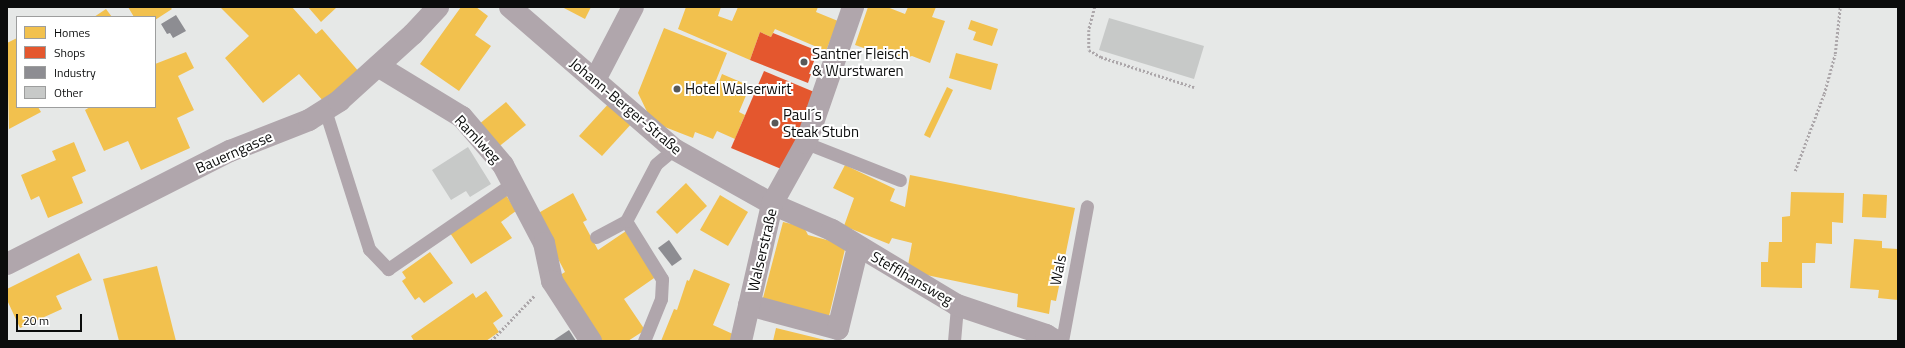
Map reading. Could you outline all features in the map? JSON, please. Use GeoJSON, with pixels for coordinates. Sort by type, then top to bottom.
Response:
{"type":"FeatureCollection","features":[{"type":"Feature","properties":{"kind":"street","name":"Bauerngasse"},"geometry":{"type":"LineString","coordinates":[[7,264],[230,151],[309,120],[339,101],[378,66],[438,7]]}},
{"type":"Feature","properties":{"kind":"street","name":"Johann-Berger-Straße"},"geometry":{"type":"LineString","coordinates":[[510,7],[674,149],[772,204]]}},
{"type":"Feature","properties":{"kind":"street"},"geometry":{"type":"LineString","coordinates":[[594,80],[632,7]]}},
{"type":"Feature","properties":{"kind":"street","name":"Walserstraße"},"geometry":{"type":"LineString","coordinates":[[741,341],[772,204],[806,143],[844,40],[853,7]]}},
{"type":"Feature","properties":{"kind":"street","name":"Ramlweg"},"geometry":{"type":"LineString","coordinates":[[378,66],[462,117],[503,165],[544,243],[552,281]]}},
{"type":"Feature","properties":{"kind":"street","name":"Stefflhansweg"},"geometry":{"type":"LineString","coordinates":[[772,204],[832,230],[858,247],[957,305],[1046,335],[1056,341]]}},
{"type":"Feature","properties":{"kind":"street"},"geometry":{"type":"LineString","coordinates":[[749,305],[838,329],[858,247]]}},
{"type":"Feature","properties":{"kind":"street"},"geometry":{"type":"LineString","coordinates":[[552,281],[591,341]]}},
{"type":"Feature","properties":{"kind":"lane"},"geometry":{"type":"LineString","coordinates":[[325,110],[369,249],[388,269],[513,184]]}},
{"type":"Feature","properties":{"kind":"lane"},"geometry":{"type":"LineString","coordinates":[[806,143],[900,180]]}},
{"type":"Feature","properties":{"kind":"lane"},"geometry":{"type":"LineString","coordinates":[[596,237],[626,221],[656,164],[674,149]]}},
{"type":"Feature","properties":{"kind":"lane","name":"Wals"},"geometry":{"type":"LineString","coordinates":[[1062,341],[1088,206]]}},
{"type":"Feature","properties":{"kind":"lane"},"geometry":{"type":"LineString","coordinates":[[626,221],[662,279],[661,299],[644,341]]}},
{"type":"Feature","properties":{"kind":"lane"},"geometry":{"type":"LineString","coordinates":[[954,341],[957,305]]}},
{"type":"Feature","properties":{"kind":"path"},"geometry":{"type":"LineString","coordinates":[[1095,7],[1088,30],[1088,50],[1101,57],[1194,87]]}},
{"type":"Feature","properties":{"kind":"path"},"geometry":{"type":"LineString","coordinates":[[1795,171],[1824,94],[1835,54],[1840,7]]}},
{"type":"Feature","properties":{"kind":"path"},"geometry":{"type":"LineString","coordinates":[[491,341],[523,305],[552,281]]}},
{"type":"Feature","properties":{"kind":"building: Homes"},"geometry":{"type":"Polygon","coordinates":[[[128,7],[170,7],[172,9],[156,19],[156,16],[133,16],[128,7]]]}},
{"type":"Feature","properties":{"kind":"building: Homes"},"geometry":{"type":"Polygon","coordinates":[[[220,7],[292,7],[316,34],[322,29],[360,73],[325,103],[299,74],[263,103],[225,58],[249,36],[220,7]]]}},
{"type":"Feature","properties":{"kind":"building: Homes"},"geometry":{"type":"Polygon","coordinates":[[[308,7],[337,7],[321,22],[308,7]]]}},
{"type":"Feature","properties":{"kind":"building: Homes"},"geometry":{"type":"Polygon","coordinates":[[[461,7],[476,7],[488,16],[475,35],[491,46],[459,91],[420,64],[461,7]]]}},
{"type":"Feature","properties":{"kind":"building: Homes"},"geometry":{"type":"Polygon","coordinates":[[[562,7],[591,7],[585,19],[562,7]]]}},
{"type":"Feature","properties":{"kind":"building: Homes"},"geometry":{"type":"Polygon","coordinates":[[[686,7],[721,7],[718,16],[732,21],[738,7],[818,7],[816,12],[838,21],[826,51],[775,29],[771,37],[760,32],[750,60],[678,29],[686,7]]]}},
{"type":"Feature","properties":{"kind":"building: Homes"},"geometry":{"type":"Polygon","coordinates":[[[868,7],[887,7],[905,14],[908,7],[936,7],[932,17],[945,21],[930,63],[912,56],[899,60],[855,45],[868,7]]]}},
{"type":"Feature","properties":{"kind":"building: Homes"},"geometry":{"type":"Polygon","coordinates":[[[106,9],[111,16],[96,16],[106,9]]]}},
{"type":"Feature","properties":{"kind":"building: Homes"},"geometry":{"type":"Polygon","coordinates":[[[971,20],[998,29],[992,46],[973,40],[976,32],[968,29],[971,20]]]}},
{"type":"Feature","properties":{"kind":"building: Homes"},"geometry":{"type":"Polygon","coordinates":[[[664,28],[727,53],[711,93],[714,95],[722,74],[750,86],[739,112],[745,115],[735,139],[717,131],[713,139],[695,132],[693,138],[652,122],[638,93],[664,28]]]}},
{"type":"Feature","properties":{"kind":"building: Homes"},"geometry":{"type":"Polygon","coordinates":[[[16,38],[16,108],[39,108],[41,112],[9,129],[7,43],[16,38]]]}},
{"type":"Feature","properties":{"kind":"building: Homes"},"geometry":{"type":"Polygon","coordinates":[[[186,52],[194,68],[178,76],[194,110],[177,118],[190,148],[141,170],[128,141],[104,151],[85,110],[88,108],[156,108],[156,64],[186,52]]]}},
{"type":"Feature","properties":{"kind":"building: Homes"},"geometry":{"type":"Polygon","coordinates":[[[956,53],[998,64],[991,90],[949,78],[956,53]]]}},
{"type":"Feature","properties":{"kind":"building: Homes"},"geometry":{"type":"Polygon","coordinates":[[[947,87],[953,90],[930,138],[924,135],[947,87]]]}},
{"type":"Feature","properties":{"kind":"building: Homes"},"geometry":{"type":"Polygon","coordinates":[[[611,101],[633,122],[602,156],[579,136],[611,101]]]}},
{"type":"Feature","properties":{"kind":"building: Homes"},"geometry":{"type":"Polygon","coordinates":[[[506,102],[526,125],[497,148],[478,125],[506,102]]]}},
{"type":"Feature","properties":{"kind":"building: Homes"},"geometry":{"type":"Polygon","coordinates":[[[74,142],[86,171],[72,177],[83,203],[48,218],[39,196],[31,200],[21,175],[56,160],[52,151],[74,142]]]}},
{"type":"Feature","properties":{"kind":"building: Homes"},"geometry":{"type":"Polygon","coordinates":[[[845,165],[895,189],[890,201],[905,207],[910,175],[1075,208],[1056,301],[1051,300],[1049,314],[1017,307],[1018,294],[907,271],[912,243],[892,238],[889,244],[844,226],[854,198],[833,188],[845,165]]]}},
{"type":"Feature","properties":{"kind":"building: Homes"},"geometry":{"type":"Polygon","coordinates":[[[686,183],[707,206],[677,234],[656,212],[686,183]]]}},
{"type":"Feature","properties":{"kind":"building: Homes"},"geometry":{"type":"Polygon","coordinates":[[[504,192],[516,211],[501,222],[512,238],[471,264],[450,233],[504,192]]]}},
{"type":"Feature","properties":{"kind":"building: Homes"},"geometry":{"type":"Polygon","coordinates":[[[1791,192],[1844,193],[1843,223],[1832,222],[1832,244],[1816,243],[1815,263],[1802,263],[1802,288],[1761,287],[1761,262],[1768,262],[1769,242],[1782,242],[1782,217],[1790,216],[1791,192]]]}},
{"type":"Feature","properties":{"kind":"building: Homes"},"geometry":{"type":"Polygon","coordinates":[[[573,193],[587,220],[583,222],[598,250],[626,231],[657,276],[624,299],[645,330],[628,341],[600,341],[557,277],[565,272],[535,215],[573,193]]]}},
{"type":"Feature","properties":{"kind":"building: Homes"},"geometry":{"type":"Polygon","coordinates":[[[1863,194],[1887,195],[1886,218],[1862,217],[1863,194]]]}},
{"type":"Feature","properties":{"kind":"building: Homes"},"geometry":{"type":"Polygon","coordinates":[[[720,195],[748,212],[728,246],[700,230],[720,195]]]}},
{"type":"Feature","properties":{"kind":"building: Homes"},"geometry":{"type":"Polygon","coordinates":[[[783,222],[804,227],[808,235],[846,245],[829,316],[763,298],[783,222]]]}},
{"type":"Feature","properties":{"kind":"building: Homes"},"geometry":{"type":"Polygon","coordinates":[[[1854,239],[1882,241],[1882,248],[1898,249],[1898,300],[1878,298],[1879,290],[1850,288],[1854,239]]]}},
{"type":"Feature","properties":{"kind":"building: Homes"},"geometry":{"type":"Polygon","coordinates":[[[430,252],[453,283],[424,303],[419,297],[415,300],[402,281],[406,278],[402,272],[430,252]]]}},
{"type":"Feature","properties":{"kind":"building: Homes"},"geometry":{"type":"Polygon","coordinates":[[[79,253],[92,280],[56,296],[62,309],[20,328],[7,300],[7,289],[79,253]]]}},
{"type":"Feature","properties":{"kind":"building: Homes"},"geometry":{"type":"Polygon","coordinates":[[[157,266],[176,341],[119,341],[103,279],[157,266]]]}},
{"type":"Feature","properties":{"kind":"building: Homes"},"geometry":{"type":"Polygon","coordinates":[[[694,269],[730,284],[713,325],[735,335],[733,341],[661,341],[674,309],[677,310],[687,280],[689,281],[694,269]]]}},
{"type":"Feature","properties":{"kind":"building: Homes"},"geometry":{"type":"Polygon","coordinates":[[[486,291],[503,316],[493,323],[499,332],[486,341],[414,341],[411,336],[473,293],[476,298],[486,291]]]}},
{"type":"Feature","properties":{"kind":"building: Homes"},"geometry":{"type":"Polygon","coordinates":[[[776,328],[825,340],[825,341],[773,341],[776,328]]]}},
{"type":"Feature","properties":{"kind":"building: Shops"},"geometry":{"type":"Polygon","coordinates":[[[760,32],[771,37],[773,33],[818,51],[809,74],[811,74],[808,83],[750,60],[760,32]]]}},
{"type":"Feature","properties":{"kind":"building: Shops"},"geometry":{"type":"Polygon","coordinates":[[[764,71],[819,94],[786,171],[731,148],[764,71]]]}},
{"type":"Feature","properties":{"kind":"building: Industry"},"geometry":{"type":"Polygon","coordinates":[[[176,15],[186,31],[173,38],[170,33],[167,34],[161,24],[176,15]]]}},
{"type":"Feature","properties":{"kind":"building: Industry"},"geometry":{"type":"Polygon","coordinates":[[[669,240],[682,259],[672,266],[658,248],[669,240]]]}},
{"type":"Feature","properties":{"kind":"building: Industry"},"geometry":{"type":"Polygon","coordinates":[[[569,330],[576,341],[554,340],[569,330]]]}},
{"type":"Feature","properties":{"kind":"building: Other"},"geometry":{"type":"Polygon","coordinates":[[[1109,18],[1204,46],[1194,79],[1099,50],[1109,18]]]}},
{"type":"Feature","properties":{"kind":"building: Other"},"geometry":{"type":"Polygon","coordinates":[[[468,147],[491,184],[470,197],[466,191],[451,200],[432,170],[468,147]]]}},
{"type":"Feature","properties":{"kind":"place","name":"Santner Fleisch & Wurstwaren"},"geometry":{"type":"Point","coordinates":[804,62]}},
{"type":"Feature","properties":{"kind":"place","name":"Hotel Walserwirt"},"geometry":{"type":"Point","coordinates":[677,89]}},
{"type":"Feature","properties":{"kind":"place","name":"Paul´s Steak Stubn"},"geometry":{"type":"Point","coordinates":[775,123]}}]}
